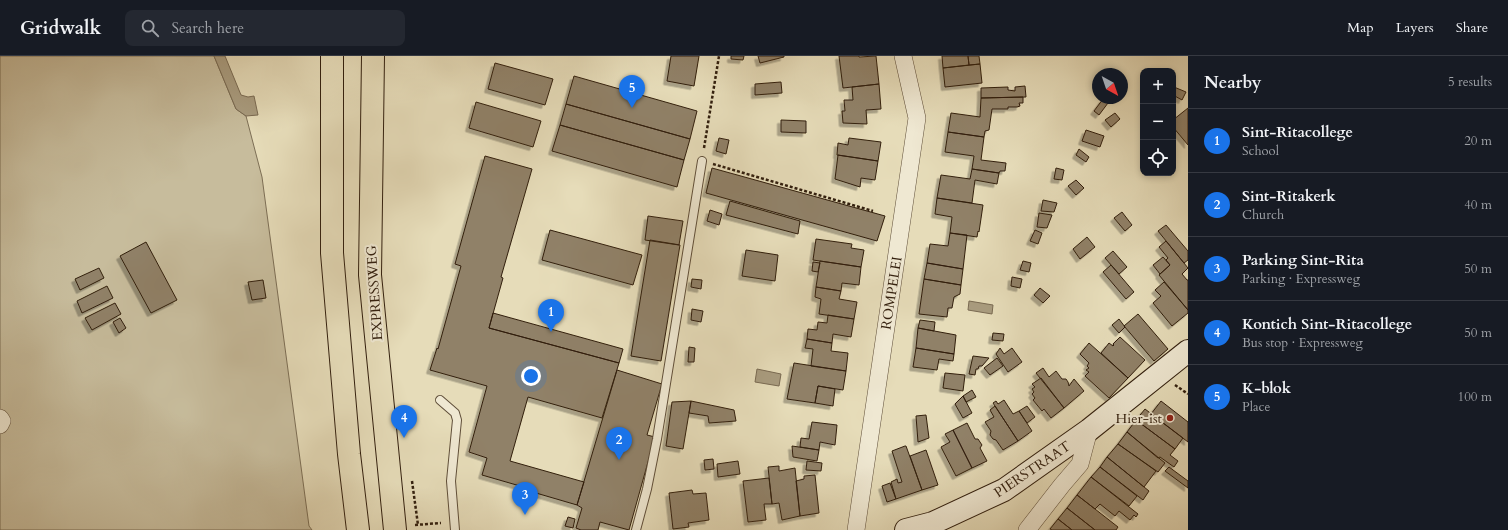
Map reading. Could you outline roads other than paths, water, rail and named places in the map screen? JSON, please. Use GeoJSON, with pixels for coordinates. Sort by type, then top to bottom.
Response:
{"type":"FeatureCollection","features":[{"type":"Feature","properties":{"kind":"highway"},"geometry":{"type":"LineString","coordinates":[[332,56],[332,253],[349,454],[358,530]]}},
{"type":"Feature","properties":{"kind":"highway","name":"EXPRESSWEG"},"geometry":{"type":"LineString","coordinates":[[373,56],[370,275],[395,530]]}},
{"type":"Feature","properties":{"kind":"street","name":"ROMPELEI"},"geometry":{"type":"LineString","coordinates":[[856,530],[918,118],[903,56]]}},
{"type":"Feature","properties":{"kind":"street","name":"PIERSTRAAT"},"geometry":{"type":"LineString","coordinates":[[906,530],[933,523],[1004,490],[1089,430],[1188,351]]}},
{"type":"Feature","properties":{"kind":"street"},"geometry":{"type":"LineString","coordinates":[[0,418],[2,421],[0,425]]}},
{"type":"Feature","properties":{"kind":"street","name":"PIERSTRAAT"},"geometry":{"type":"LineString","coordinates":[[1027,530],[1080,464],[1089,430]]}},
{"type":"Feature","properties":{"kind":"lane"},"geometry":{"type":"LineString","coordinates":[[636,530],[647,489],[659,432],[702,161]]}},
{"type":"Feature","properties":{"kind":"lane"},"geometry":{"type":"LineString","coordinates":[[440,400],[455,413],[457,420],[451,481],[455,530]]}},
{"type":"Feature","properties":{"kind":"place","name":"K-blok"},"geometry":{"type":"Point","coordinates":[632,108]}},
{"type":"Feature","properties":{"kind":"place","name":"Sint-Ritacollege"},"geometry":{"type":"Point","coordinates":[551,332]}},
{"type":"Feature","properties":{"kind":"place","name":"Hier-ist"},"geometry":{"type":"Point","coordinates":[1170,418]}},
{"type":"Feature","properties":{"kind":"place","name":"Kontich Sint-Ritacollege"},"geometry":{"type":"Point","coordinates":[404,438]}},
{"type":"Feature","properties":{"kind":"place","name":"Sint-Ritakerk"},"geometry":{"type":"Point","coordinates":[619,460]}},
{"type":"Feature","properties":{"kind":"place","name":"Parking Sint-Rita"},"geometry":{"type":"Point","coordinates":[525,515]}}]}
